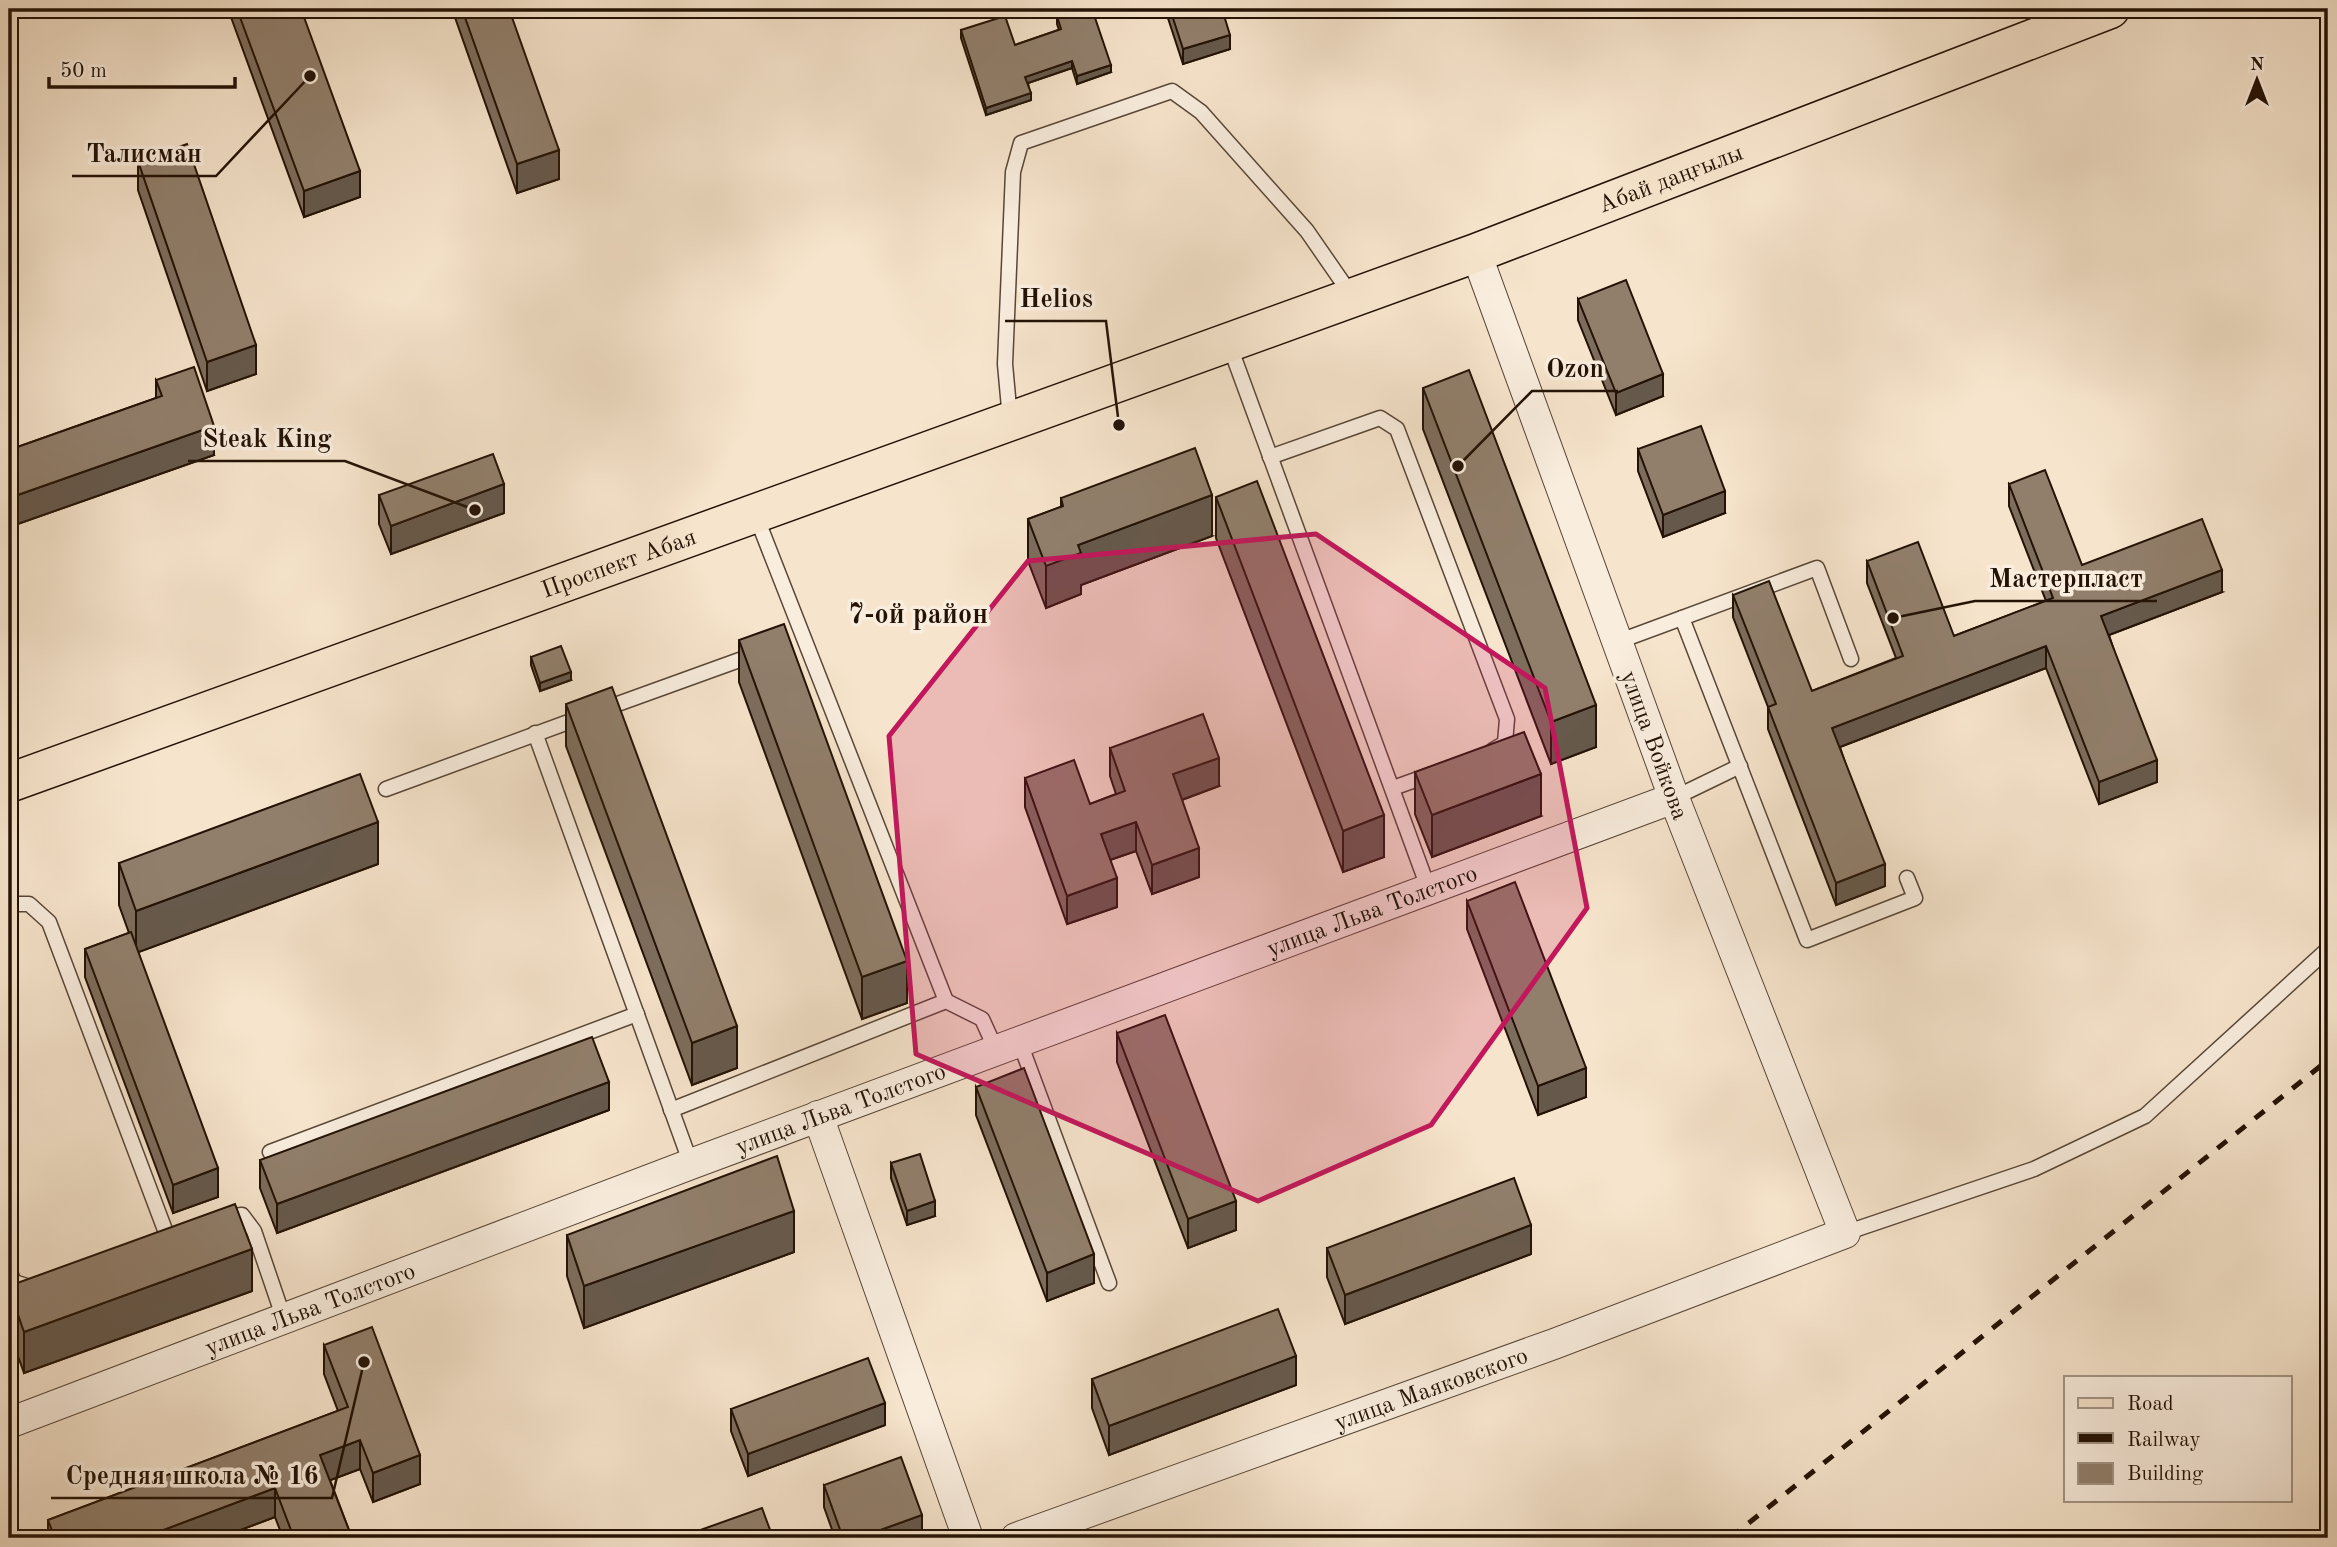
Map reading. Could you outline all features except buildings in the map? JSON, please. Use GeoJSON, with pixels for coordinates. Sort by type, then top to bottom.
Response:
{"type":"FeatureCollection","features":[{"type":"Feature","properties":{"kind":"main road","name":"Абай даңғылы"},"geometry":{"type":"LineString","coordinates":[[1228,343],[1476,253],[2107,9]]}},
{"type":"Feature","properties":{"kind":"main road","name":"Проспект Абая"},"geometry":{"type":"LineString","coordinates":[[9,783],[1228,343]]}},
{"type":"Feature","properties":{"kind":"street","name":"улица Войкова"},"geometry":{"type":"LineString","coordinates":[[1476,253],[1674,798],[1845,1233]]}},
{"type":"Feature","properties":{"kind":"street","name":"улица Льва Толстого"},"geometry":{"type":"LineString","coordinates":[[9,1423],[818,1116],[1674,798]]}},
{"type":"Feature","properties":{"kind":"street"},"geometry":{"type":"LineString","coordinates":[[818,1116],[968,1538]]}},
{"type":"Feature","properties":{"kind":"street","name":"улица Маяковского"},"geometry":{"type":"LineString","coordinates":[[1016,1538],[1554,1344],[1845,1233]]}},
{"type":"Feature","properties":{"kind":"lane"},"geometry":{"type":"LineString","coordinates":[[1010,422],[1006,343],[1013,172],[1021,144],[1172,90],[1201,113],[1307,231],[1353,297]]}},
{"type":"Feature","properties":{"kind":"lane"},"geometry":{"type":"LineString","coordinates":[[1228,343],[1394,788],[1429,890]]}},
{"type":"Feature","properties":{"kind":"lane"},"geometry":{"type":"LineString","coordinates":[[1270,457],[1380,418],[1397,429],[1507,719],[1505,743],[1478,757]]}},
{"type":"Feature","properties":{"kind":"lane"},"geometry":{"type":"LineString","coordinates":[[756,515],[797,639],[946,1001],[982,1019],[1008,1047],[1109,1283]]}},
{"type":"Feature","properties":{"kind":"lane"},"geometry":{"type":"LineString","coordinates":[[1616,642],[1817,568],[1851,659]]}},
{"type":"Feature","properties":{"kind":"lane"},"geometry":{"type":"LineString","coordinates":[[1682,618],[1807,940],[1915,898],[1907,878]]}},
{"type":"Feature","properties":{"kind":"lane"},"geometry":{"type":"LineString","coordinates":[[386,789],[765,651]]}},
{"type":"Feature","properties":{"kind":"lane"},"geometry":{"type":"LineString","coordinates":[[535,733],[691,1164]]}},
{"type":"Feature","properties":{"kind":"lane"},"geometry":{"type":"LineString","coordinates":[[1674,798],[1740,766]]}},
{"type":"Feature","properties":{"kind":"lane"},"geometry":{"type":"LineString","coordinates":[[1394,788],[1442,770]]}},
{"type":"Feature","properties":{"kind":"lane"},"geometry":{"type":"LineString","coordinates":[[9,904],[29,904],[49,922],[168,1238]]}},
{"type":"Feature","properties":{"kind":"lane"},"geometry":{"type":"LineString","coordinates":[[1845,1233],[2034,1169],[2145,1116],[2328,949]]}},
{"type":"Feature","properties":{"kind":"lane"},"geometry":{"type":"LineString","coordinates":[[671,1110],[946,1001]]}},
{"type":"Feature","properties":{"kind":"lane"},"geometry":{"type":"LineString","coordinates":[[270,1152],[637,1014]]}},
{"type":"Feature","properties":{"kind":"lane"},"geometry":{"type":"LineString","coordinates":[[210,1222],[242,1215],[254,1231],[284,1319]]}},
{"type":"Feature","properties":{"kind":"lane"},"geometry":{"type":"LineString","coordinates":[[9,1270],[14,1282],[32,1288],[44,1283]]}},
{"type":"Feature","properties":{"kind":"highlighted area"},"geometry":{"type":"Polygon","coordinates":[[[1316,534],[1545,688],[1587,908],[1431,1125],[1258,1201],[916,1054],[889,736],[1028,561],[1316,534]]]}},
{"type":"Feature","properties":{"kind":"railway"},"geometry":{"type":"LineString","coordinates":[[1730,1538],[2328,1060]]}},
{"type":"Feature","properties":{"kind":"place","name":"Талисман"},"geometry":{"type":"Point","coordinates":[310,76]}},
{"type":"Feature","properties":{"kind":"place","name":"Helios"},"geometry":{"type":"Point","coordinates":[1119,425]}},
{"type":"Feature","properties":{"kind":"place","name":"Ozon"},"geometry":{"type":"Point","coordinates":[1458,466]}},
{"type":"Feature","properties":{"kind":"place","name":"Steak King"},"geometry":{"type":"Point","coordinates":[475,510]}},
{"type":"Feature","properties":{"kind":"place","name":"Мастерпласт"},"geometry":{"type":"Point","coordinates":[1893,618]}},
{"type":"Feature","properties":{"kind":"place","name":"Средняя школа № 16"},"geometry":{"type":"Point","coordinates":[364,1362]}},
{"type":"Feature","properties":{"kind":"district","name":"7-ой район"},"geometry":{"type":"Point","coordinates":[918,613]}}]}
